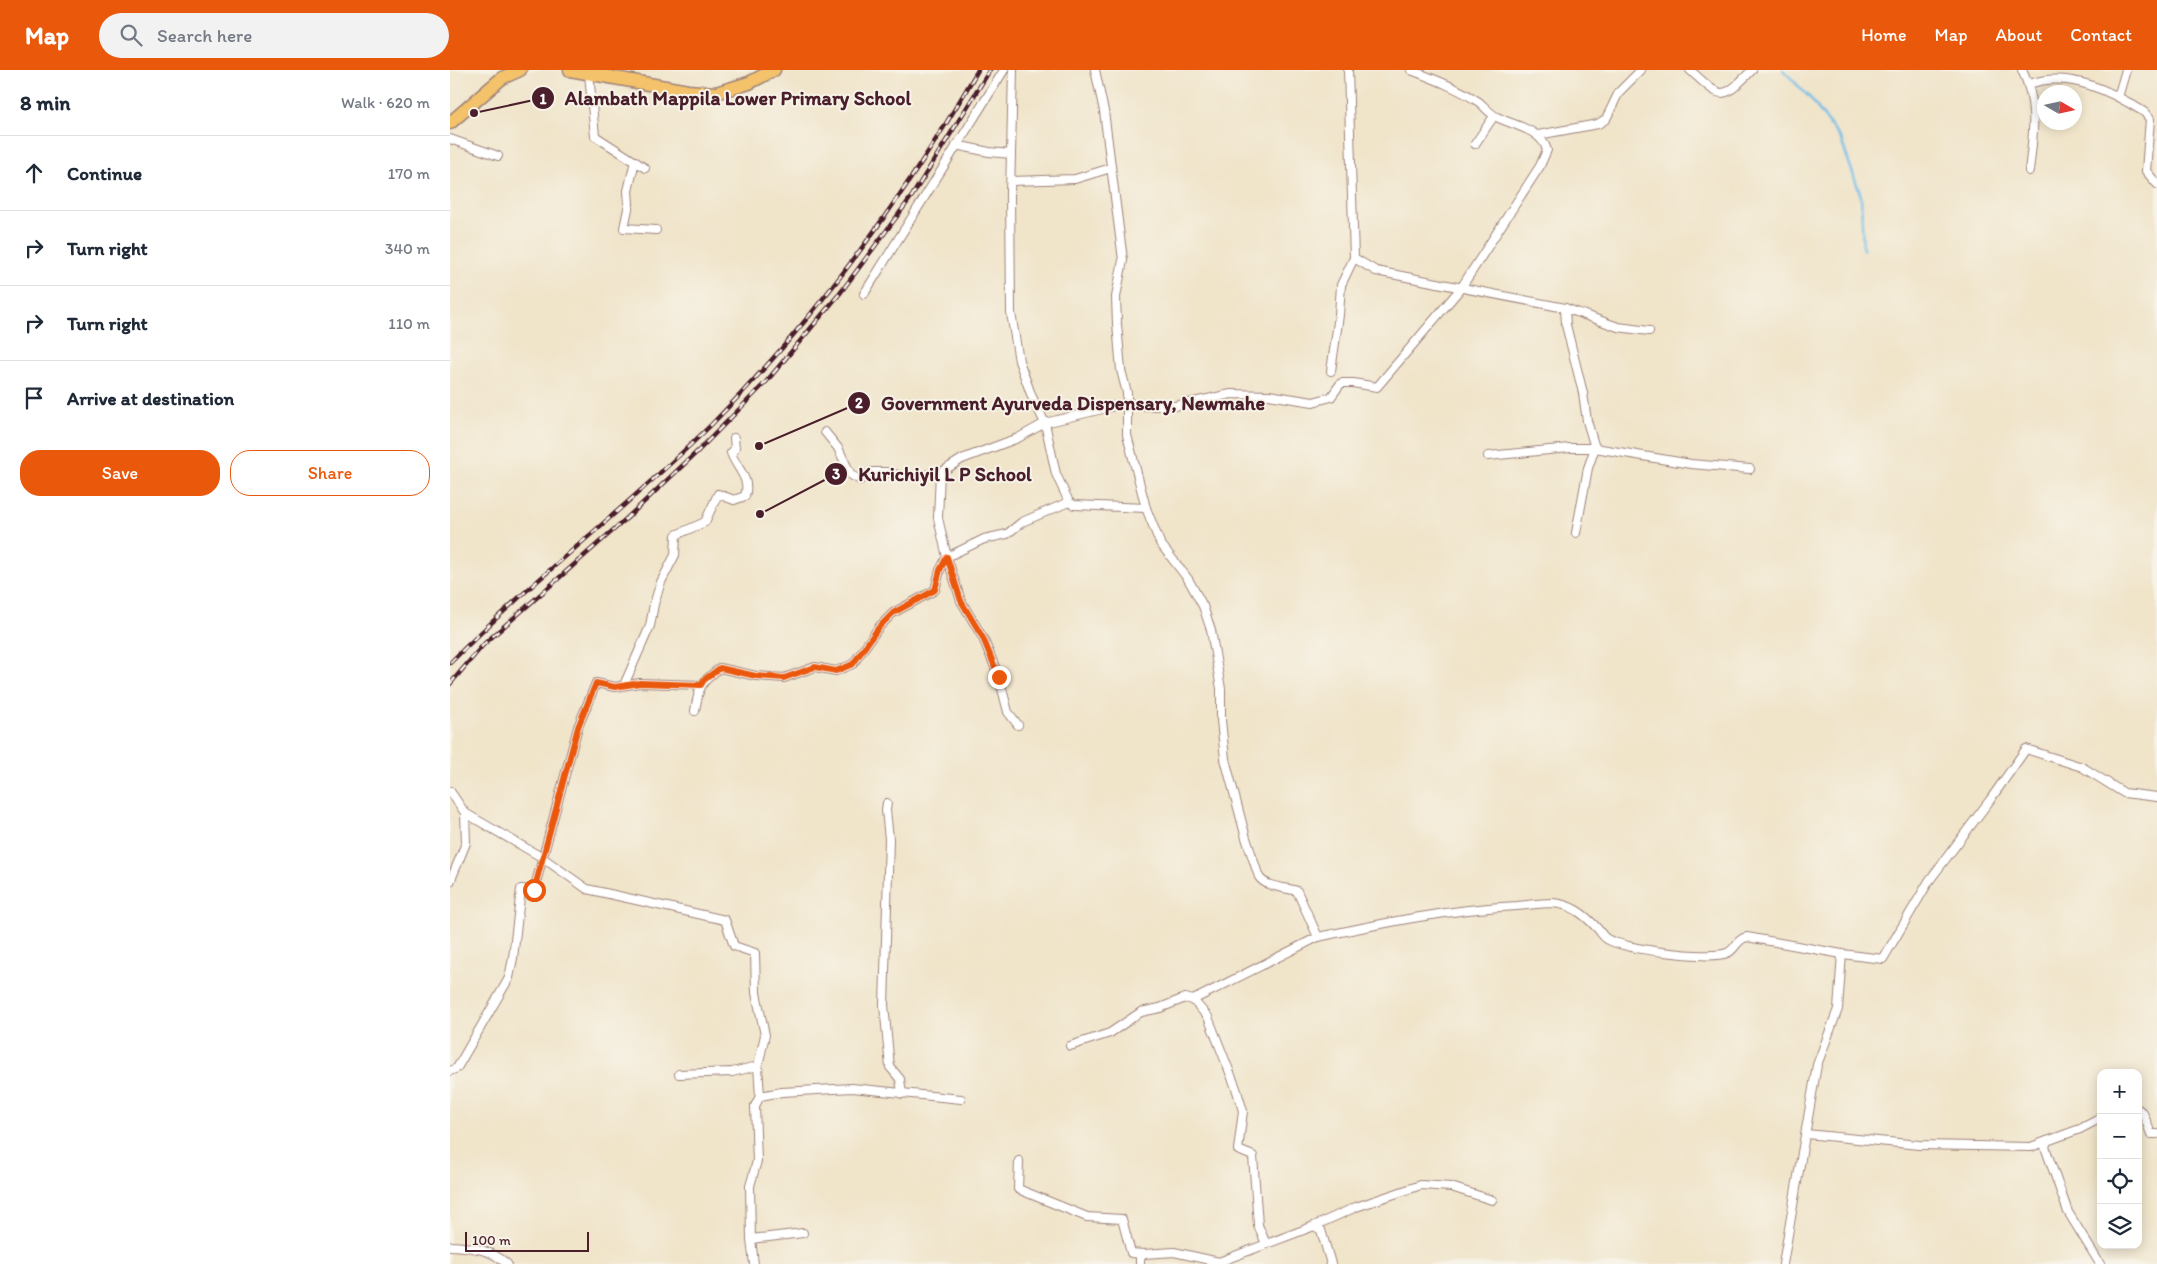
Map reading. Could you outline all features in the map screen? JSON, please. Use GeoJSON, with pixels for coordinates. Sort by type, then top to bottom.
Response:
{"type":"FeatureCollection","features":[{"type":"Feature","properties":{"kind":"main road"},"geometry":{"type":"LineString","coordinates":[[450,123],[502,78],[520,70]]}},
{"type":"Feature","properties":{"kind":"main road"},"geometry":{"type":"LineString","coordinates":[[570,70],[688,91],[716,93],[748,83],[774,70]]}},
{"type":"Feature","properties":{"kind":"street"},"geometry":{"type":"LineString","coordinates":[[864,294],[1004,70]]}},
{"type":"Feature","properties":{"kind":"street"},"geometry":{"type":"LineString","coordinates":[[1013,70],[1011,154],[1012,313],[1019,361],[1032,397],[1045,423],[1056,474],[1069,502],[1074,506],[1146,508]]}},
{"type":"Feature","properties":{"kind":"street"},"geometry":{"type":"LineString","coordinates":[[1095,70],[1104,111],[1123,260],[1116,297],[1121,370],[1128,394],[1127,435],[1146,508],[1160,543],[1188,579],[1203,606],[1211,630],[1221,689],[1221,720],[1225,760],[1244,830],[1260,877],[1263,882],[1268,884],[1297,891],[1318,938]]}},
{"type":"Feature","properties":{"kind":"street"},"geometry":{"type":"LineString","coordinates":[[1331,371],[1341,285],[1354,258],[1348,70]]}},
{"type":"Feature","properties":{"kind":"street"},"geometry":{"type":"LineString","coordinates":[[825,432],[838,448],[851,475],[860,480],[871,472],[887,472],[906,477],[940,473],[962,459],[1018,438],[1045,423],[1127,403],[1146,406],[1175,406],[1231,394],[1269,396],[1313,402],[1331,397],[1341,383],[1377,387],[1461,288],[1540,166],[1547,150],[1545,142],[1538,135],[1494,116],[1479,103],[1458,90],[1411,70]]}},
{"type":"Feature","properties":{"kind":"street"},"geometry":{"type":"LineString","coordinates":[[1538,135],[1598,124],[1606,118],[1620,92],[1641,70]]}},
{"type":"Feature","properties":{"kind":"street"},"geometry":{"type":"LineString","coordinates":[[1690,70],[1716,94],[1724,94],[1732,90],[1752,70]]}},
{"type":"Feature","properties":{"kind":"street"},"geometry":{"type":"LineString","coordinates":[[2022,70],[2029,84],[2035,122],[2029,171]]}},
{"type":"Feature","properties":{"kind":"street"},"geometry":{"type":"LineString","coordinates":[[2118,97],[2126,70]]}},
{"type":"Feature","properties":{"kind":"street"},"geometry":{"type":"LineString","coordinates":[[589,74],[595,136],[645,168]]}},
{"type":"Feature","properties":{"kind":"street"},"geometry":{"type":"LineString","coordinates":[[2029,84],[2049,78],[2076,80],[2096,85],[2144,112],[2150,119],[2146,171],[2157,184]]}},
{"type":"Feature","properties":{"kind":"street"},"geometry":{"type":"LineString","coordinates":[[1475,144],[1494,116]]}},
{"type":"Feature","properties":{"kind":"street"},"geometry":{"type":"LineString","coordinates":[[450,140],[498,156]]}},
{"type":"Feature","properties":{"kind":"street"},"geometry":{"type":"LineString","coordinates":[[956,145],[1011,154]]}},
{"type":"Feature","properties":{"kind":"street"},"geometry":{"type":"LineString","coordinates":[[635,161],[628,191],[629,204],[624,228],[656,230]]}},
{"type":"Feature","properties":{"kind":"street"},"geometry":{"type":"LineString","coordinates":[[1011,181],[1075,178],[1111,168]]}},
{"type":"Feature","properties":{"kind":"street"},"geometry":{"type":"LineString","coordinates":[[1354,258],[1376,272],[1565,308],[1618,327],[1649,331]]}},
{"type":"Feature","properties":{"kind":"street"},"geometry":{"type":"LineString","coordinates":[[1565,308],[1566,325],[1583,393],[1587,421],[1595,448],[1588,468],[1576,533]]}},
{"type":"Feature","properties":{"kind":"street"},"geometry":{"type":"LineString","coordinates":[[624,685],[650,626],[661,582],[675,554],[676,535],[706,522],[718,494],[734,500],[745,496],[747,490],[746,481],[740,468],[735,464],[732,452],[735,449],[734,438]]}},
{"type":"Feature","properties":{"kind":"street"},"geometry":{"type":"LineString","coordinates":[[1488,456],[1570,448],[1595,448],[1691,464],[1750,468]]}},
{"type":"Feature","properties":{"kind":"street"},"geometry":{"type":"LineString","coordinates":[[940,473],[938,518],[947,557],[961,601],[983,638],[999,677],[1008,712],[1018,726]]}},
{"type":"Feature","properties":{"kind":"street"},"geometry":{"type":"LineString","coordinates":[[695,711],[701,685],[704,680],[720,668],[756,676],[784,678],[815,667],[836,671],[853,664],[879,627],[893,613],[935,590],[940,570],[947,557],[984,540],[1007,534],[1022,522],[1069,502]]}},
{"type":"Feature","properties":{"kind":"street"},"geometry":{"type":"LineString","coordinates":[[450,1071],[457,1068],[508,978],[513,958],[522,889],[534,890],[578,727],[596,683],[615,687],[640,683],[701,685]]}},
{"type":"Feature","properties":{"kind":"street"},"geometry":{"type":"LineString","coordinates":[[1193,1000],[1318,938],[1394,920],[1476,907],[1552,903],[1572,908],[1585,914],[1606,939],[1626,946],[1694,956],[1728,953],[1739,940],[1747,937],[1842,954],[1883,959],[1929,881],[2026,749],[2082,767],[2124,794],[2157,797]]}},
{"type":"Feature","properties":{"kind":"street"},"geometry":{"type":"LineString","coordinates":[[450,791],[465,813],[543,858],[587,889],[725,920],[734,946],[754,953],[756,993],[765,1035],[758,1066],[760,1096],[755,1106],[757,1161],[750,1186],[751,1239],[754,1264]]}},
{"type":"Feature","properties":{"kind":"street"},"geometry":{"type":"LineString","coordinates":[[887,803],[889,838],[884,1005],[890,1067],[900,1078],[902,1094]]}},
{"type":"Feature","properties":{"kind":"street"},"geometry":{"type":"LineString","coordinates":[[450,882],[466,843],[465,813]]}},
{"type":"Feature","properties":{"kind":"street"},"geometry":{"type":"LineString","coordinates":[[1783,1264],[1817,1065],[1838,1009],[1842,954]]}},
{"type":"Feature","properties":{"kind":"street"},"geometry":{"type":"LineString","coordinates":[[1070,1046],[1110,1033],[1141,1012],[1160,1008],[1185,998],[1193,1000],[1208,1017],[1243,1111],[1238,1150],[1253,1156],[1258,1225],[1266,1244]]}},
{"type":"Feature","properties":{"kind":"street"},"geometry":{"type":"LineString","coordinates":[[679,1074],[732,1072],[758,1066]]}},
{"type":"Feature","properties":{"kind":"street"},"geometry":{"type":"LineString","coordinates":[[760,1096],[782,1092],[852,1088],[961,1099]]}},
{"type":"Feature","properties":{"kind":"street"},"geometry":{"type":"LineString","coordinates":[[2142,1114],[2151,1134],[2157,1134]]}},
{"type":"Feature","properties":{"kind":"street"},"geometry":{"type":"LineString","coordinates":[[1806,1134],[1919,1145],[2031,1147],[2080,1129],[2097,1120]]}},
{"type":"Feature","properties":{"kind":"street"},"geometry":{"type":"LineString","coordinates":[[2047,1141],[2045,1147],[2068,1212],[2100,1264]]}},
{"type":"Feature","properties":{"kind":"street"},"geometry":{"type":"LineString","coordinates":[[1019,1161],[1018,1189],[1087,1217],[1122,1219],[1131,1254],[1174,1252],[1219,1262],[1314,1226],[1356,1207],[1421,1185],[1451,1187],[1492,1200]]}},
{"type":"Feature","properties":{"kind":"street"},"geometry":{"type":"LineString","coordinates":[[1314,1226],[1321,1230],[1330,1264]]}},
{"type":"Feature","properties":{"kind":"street"},"geometry":{"type":"LineString","coordinates":[[751,1239],[803,1233]]}},
{"type":"Feature","properties":{"kind":"street"},"geometry":{"type":"LineString","coordinates":[[450,1246],[483,1250],[498,1255],[507,1264]]}},
{"type":"Feature","properties":{"kind":"street"},"geometry":{"type":"LineString","coordinates":[[1140,1264],[1140,1258],[1144,1254]]}},
{"type":"Feature","properties":{"kind":"waterway"},"geometry":{"type":"LineString","coordinates":[[1783,70],[1811,99],[1841,140],[1861,196],[1863,250]]}},
{"type":"Feature","properties":{"kind":"railway"},"geometry":{"type":"LineString","coordinates":[[450,663],[514,602],[679,456],[749,385],[822,300],[856,256],[920,165],[978,70]]}},
{"type":"Feature","properties":{"kind":"railway"},"geometry":{"type":"LineString","coordinates":[[450,684],[484,644],[627,518],[698,451],[766,382],[841,292],[912,196],[990,70]]}},
{"type":"Feature","properties":{"kind":"place","name":"Alambath Mappila Lower Primary School"},"geometry":{"type":"Point","coordinates":[474,113]}},
{"type":"Feature","properties":{"kind":"place","name":"Government Ayurveda Dispensary, Newmahe"},"geometry":{"type":"Point","coordinates":[759,446]}},
{"type":"Feature","properties":{"kind":"place","name":"Kurichiyil L P School"},"geometry":{"type":"Point","coordinates":[760,514]}},
{"type":"Feature","properties":{"kind":"route"},"geometry":{"type":"LineString","coordinates":[[534,890],[578,727],[596,683],[615,687],[640,683],[701,685],[704,680],[720,668],[738,670],[756,676],[784,678],[815,667],[836,671],[853,664],[879,627],[893,613],[935,590],[940,570],[947,557],[961,601],[983,638],[999,677]]}}]}
